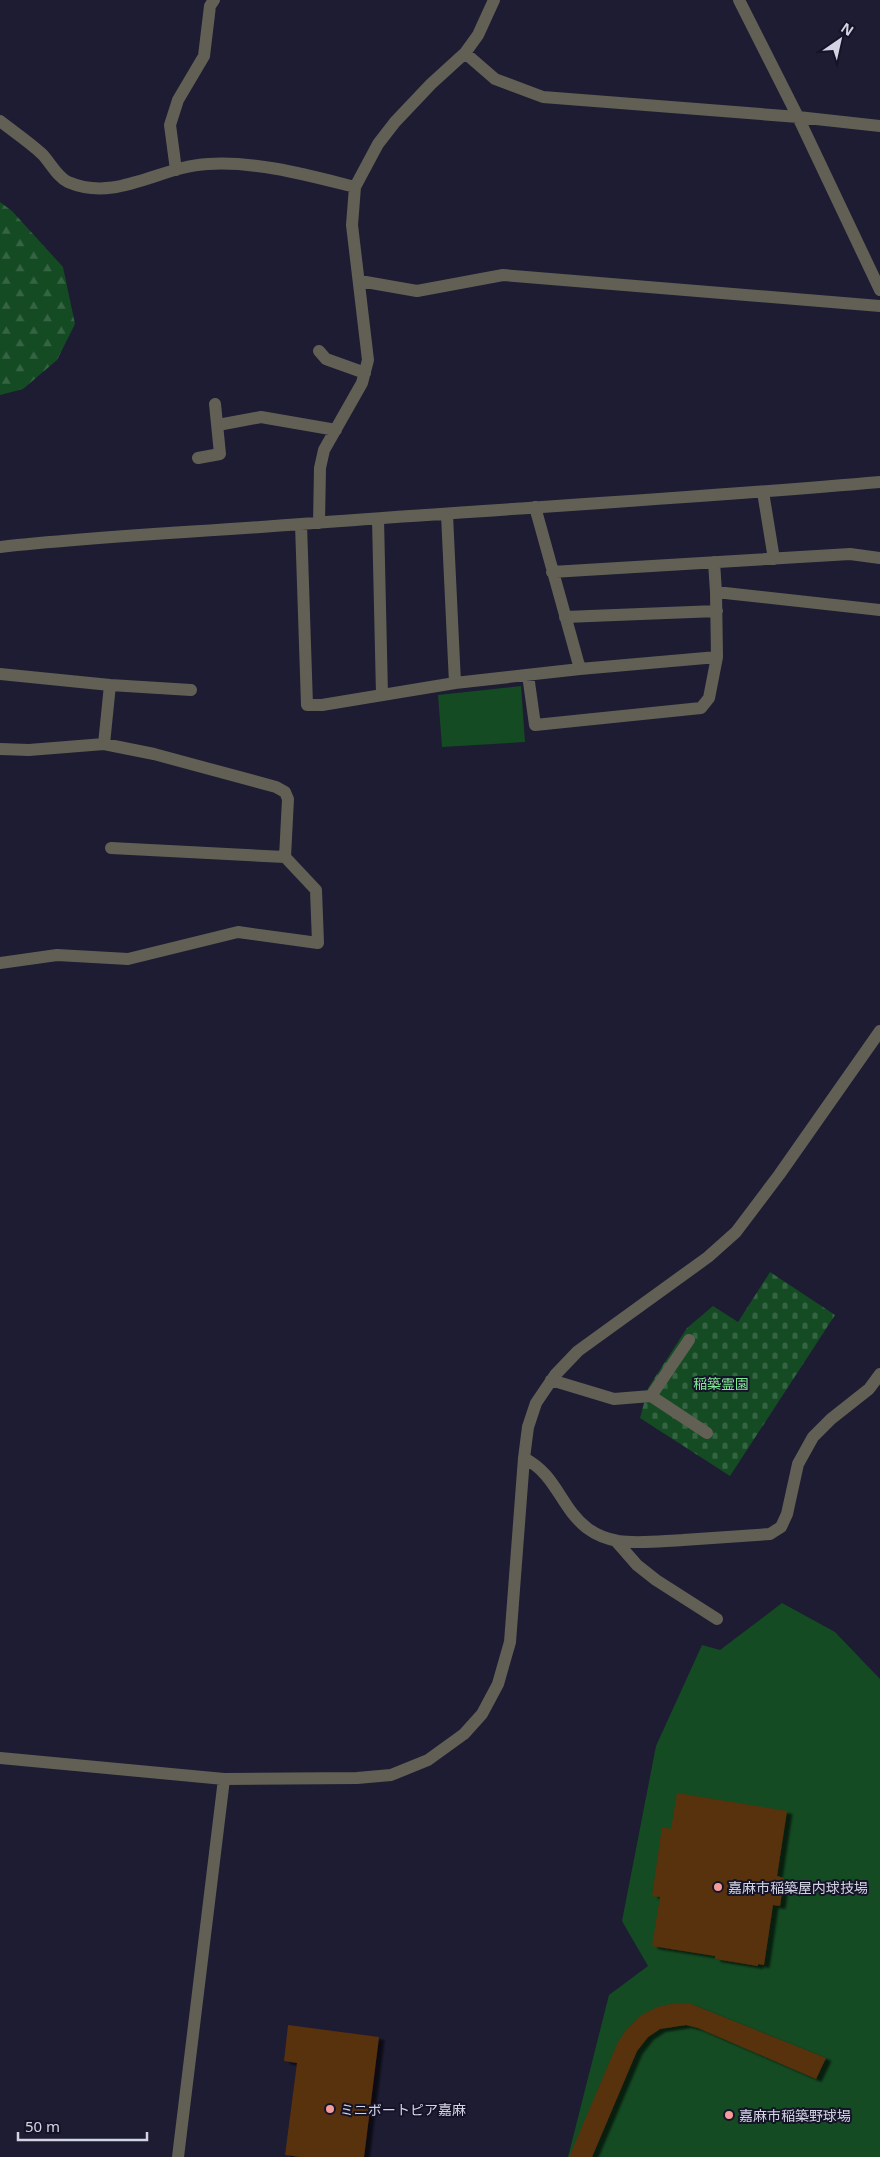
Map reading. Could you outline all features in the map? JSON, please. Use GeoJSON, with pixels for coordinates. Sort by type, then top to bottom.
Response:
{"type":"FeatureCollection","features":[{"type":"Feature","properties":{"kind":"street"},"geometry":{"type":"LineString","coordinates":[[176,170],[170,125],[178,100],[204,56],[210,6],[214,0]]}},
{"type":"Feature","properties":{"kind":"street"},"geometry":{"type":"LineString","coordinates":[[319,523],[320,468],[324,450],[362,383],[368,360],[352,225],[354,187],[378,144],[395,122],[431,84],[465,53],[478,35],[494,0]]}},
{"type":"Feature","properties":{"kind":"street"},"geometry":{"type":"LineString","coordinates":[[739,0],[798,117],[880,290]]}},
{"type":"Feature","properties":{"kind":"street"},"geometry":{"type":"LineString","coordinates":[[465,53],[495,78],[543,97],[798,117],[880,126]]}},
{"type":"Feature","properties":{"kind":"street"},"geometry":{"type":"LineString","coordinates":[[0,121],[42,154],[65,181],[88,188],[128,186],[176,170],[206,164],[241,164],[354,187]]}},
{"type":"Feature","properties":{"kind":"street"},"geometry":{"type":"LineString","coordinates":[[360,281],[417,291],[503,275],[880,306]]}},
{"type":"Feature","properties":{"kind":"street"},"geometry":{"type":"LineString","coordinates":[[319,351],[326,359],[365,373]]}},
{"type":"Feature","properties":{"kind":"street"},"geometry":{"type":"LineString","coordinates":[[198,458],[220,454],[215,404]]}},
{"type":"Feature","properties":{"kind":"street"},"geometry":{"type":"LineString","coordinates":[[218,425],[262,418],[336,430]]}},
{"type":"Feature","properties":{"kind":"street"},"geometry":{"type":"LineString","coordinates":[[0,547],[73,539],[447,515],[880,482]]}},
{"type":"Feature","properties":{"kind":"street"},"geometry":{"type":"LineString","coordinates":[[763,492],[774,559]]}},
{"type":"Feature","properties":{"kind":"street"},"geometry":{"type":"LineString","coordinates":[[535,508],[580,669]]}},
{"type":"Feature","properties":{"kind":"street"},"geometry":{"type":"LineString","coordinates":[[447,515],[455,683]]}},
{"type":"Feature","properties":{"kind":"street"},"geometry":{"type":"LineString","coordinates":[[378,519],[382,695]]}},
{"type":"Feature","properties":{"kind":"street"},"geometry":{"type":"LineString","coordinates":[[301,524],[307,705],[322,705],[455,683],[580,669],[717,658]]}},
{"type":"Feature","properties":{"kind":"street"},"geometry":{"type":"LineString","coordinates":[[552,572],[850,554],[880,558]]}},
{"type":"Feature","properties":{"kind":"street"},"geometry":{"type":"LineString","coordinates":[[528,675],[535,725],[701,708],[709,698],[717,658],[714,562]]}},
{"type":"Feature","properties":{"kind":"street"},"geometry":{"type":"LineString","coordinates":[[716,592],[880,610]]}},
{"type":"Feature","properties":{"kind":"street"},"geometry":{"type":"LineString","coordinates":[[565,617],[717,611]]}},
{"type":"Feature","properties":{"kind":"street"},"geometry":{"type":"LineString","coordinates":[[0,674],[110,685],[191,690]]}},
{"type":"Feature","properties":{"kind":"street"},"geometry":{"type":"LineString","coordinates":[[104,744],[110,685]]}},
{"type":"Feature","properties":{"kind":"street"},"geometry":{"type":"LineString","coordinates":[[0,750],[29,750],[104,744],[163,757],[276,787],[285,792],[288,800],[285,857]]}},
{"type":"Feature","properties":{"kind":"street"},"geometry":{"type":"LineString","coordinates":[[0,964],[57,955],[128,959],[238,932],[318,943],[316,890],[285,857],[111,848]]}},
{"type":"Feature","properties":{"kind":"street"},"geometry":{"type":"LineString","coordinates":[[0,1758],[224,1779],[357,1778],[392,1775],[428,1760],[464,1734],[482,1714],[498,1684],[510,1642],[524,1458],[528,1427],[536,1403],[551,1380],[578,1351],[708,1257],[736,1232],[779,1175],[880,1032]]}},
{"type":"Feature","properties":{"kind":"street"},"geometry":{"type":"LineString","coordinates":[[651,1396],[689,1340]]}},
{"type":"Feature","properties":{"kind":"street"},"geometry":{"type":"LineString","coordinates":[[524,1458],[536,1464],[552,1481],[574,1514],[586,1527],[616,1541],[642,1542],[770,1534],[781,1527],[787,1514],[798,1464],[813,1437],[869,1389],[880,1374]]}},
{"type":"Feature","properties":{"kind":"street"},"geometry":{"type":"LineString","coordinates":[[551,1380],[614,1399],[651,1396],[707,1433]]}},
{"type":"Feature","properties":{"kind":"street"},"geometry":{"type":"LineString","coordinates":[[616,1541],[637,1565],[656,1580],[717,1619]]}},
{"type":"Feature","properties":{"kind":"street"},"geometry":{"type":"LineString","coordinates":[[178,2157],[224,1779]]}},
{"type":"Feature","properties":{"kind":"green space"},"geometry":{"type":"Polygon","coordinates":[[[0,202],[12,211],[63,267],[75,324],[57,360],[23,389],[0,395],[0,202]]]}},
{"type":"Feature","properties":{"kind":"green space"},"geometry":{"type":"Polygon","coordinates":[[[521,686],[525,742],[442,747],[438,695],[521,686]]]}},
{"type":"Feature","properties":{"kind":"green space","name":"稲築霊園"},"geometry":{"type":"Polygon","coordinates":[[[770,1272],[835,1315],[730,1476],[640,1418],[648,1388],[687,1328],[713,1306],[738,1322],[770,1272]]]}},
{"type":"Feature","properties":{"kind":"green space"},"geometry":{"type":"Polygon","coordinates":[[[782,1603],[835,1632],[880,1679],[880,2157],[568,2157],[609,1995],[648,1966],[622,1921],[656,1746],[702,1645],[720,1650],[782,1603]]]}},
{"type":"Feature","properties":{"kind":"building","name":"嘉麻市稲築屋内球技場"},"geometry":{"type":"Polygon","coordinates":[[[677,1793],[787,1811],[777,1876],[784,1878],[780,1906],[773,1905],[764,1965],[758,1964],[758,1966],[715,1959],[715,1956],[652,1946],[660,1897],[652,1896],[662,1827],[671,1829],[677,1793]]]}},
{"type":"Feature","properties":{"kind":"building"},"geometry":{"type":"Polygon","coordinates":[[[676,2003],[691,2004],[826,2058],[816,2079],[698,2028],[686,2025],[660,2029],[648,2037],[637,2051],[592,2157],[569,2157],[618,2042],[626,2030],[640,2016],[657,2007],[676,2003]]]}},
{"type":"Feature","properties":{"kind":"building","name":"ミニボートピア嘉麻"},"geometry":{"type":"Polygon","coordinates":[[[288,2025],[379,2037],[364,2157],[300,2157],[285,2155],[297,2063],[284,2061],[288,2025]]]}},
{"type":"Feature","properties":{"kind":"place","name":"嘉麻市稲築屋内球技場"},"geometry":{"type":"Point","coordinates":[718,1887]}},
{"type":"Feature","properties":{"kind":"place","name":"ミニボートピア嘉麻"},"geometry":{"type":"Point","coordinates":[330,2109]}},
{"type":"Feature","properties":{"kind":"place","name":"嘉麻市稲築野球場"},"geometry":{"type":"Point","coordinates":[729,2115]}}]}
